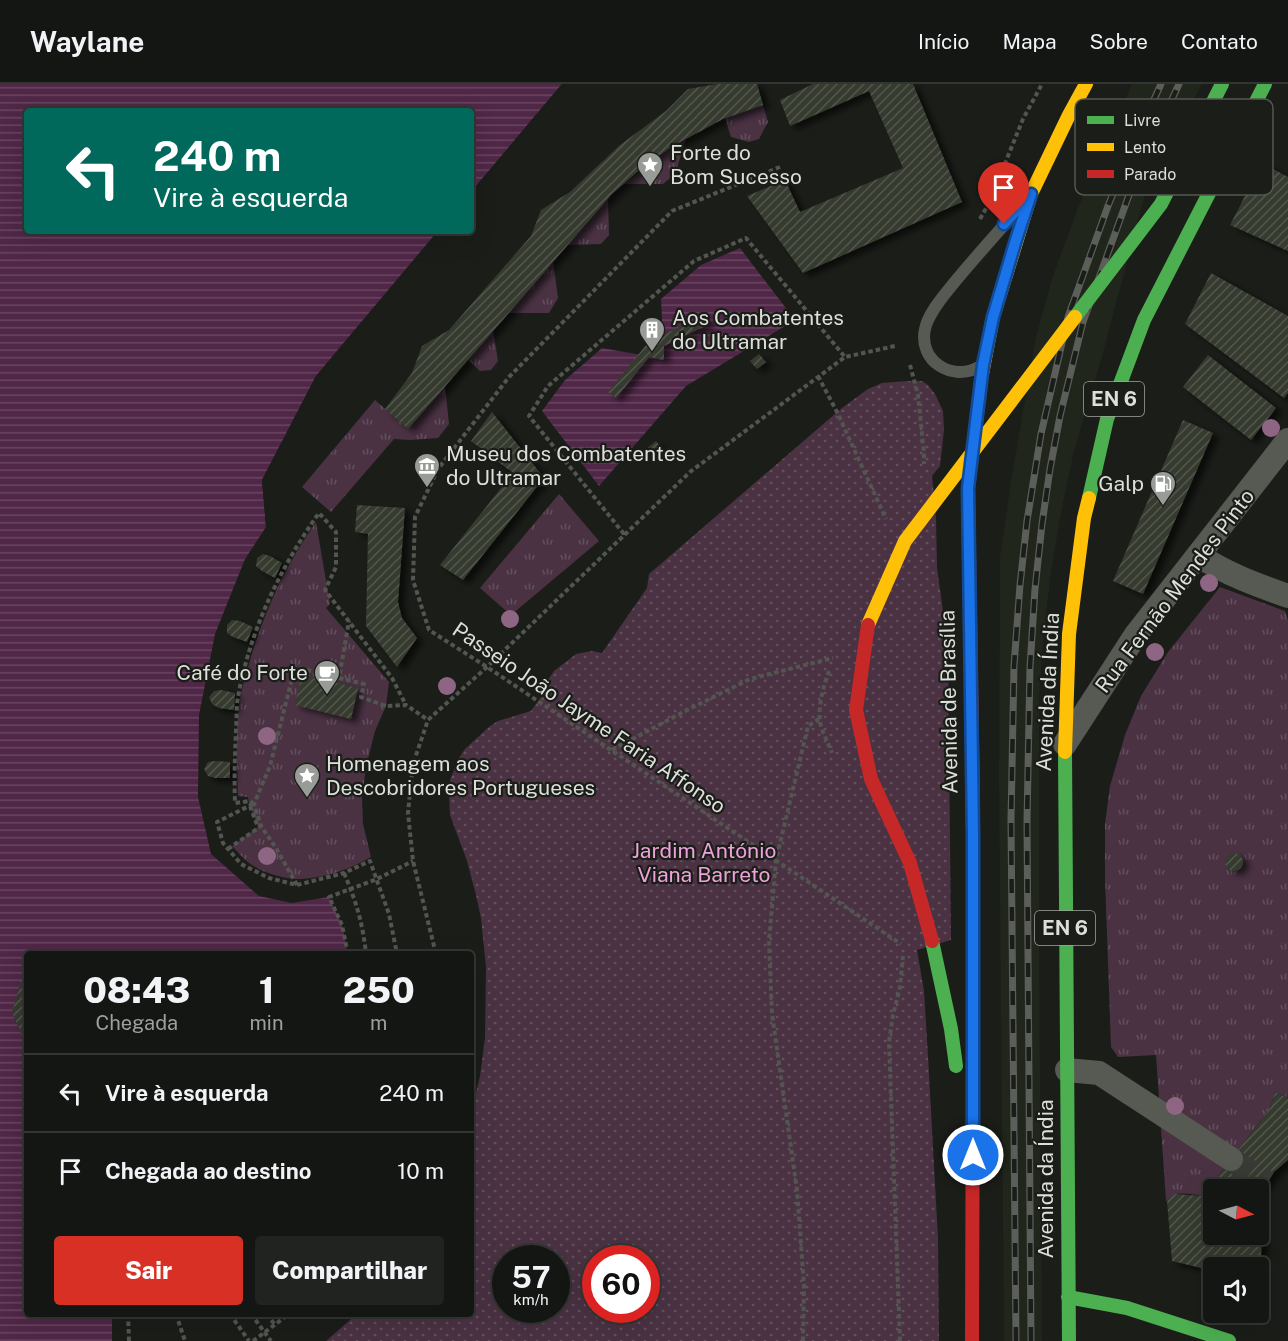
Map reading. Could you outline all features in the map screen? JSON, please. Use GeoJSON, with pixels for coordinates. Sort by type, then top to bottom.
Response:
{"type":"FeatureCollection","features":[{"type":"Feature","properties":{"kind":"main road","name":"Avenida de Brasília"},"geometry":{"type":"LineString","coordinates":[[1078,99],[1086,84]]}},
{"type":"Feature","properties":{"kind":"main road"},"geometry":{"type":"LineString","coordinates":[[1214,99],[1222,84]]}},
{"type":"Feature","properties":{"kind":"main road","name":"Avenida da Índia"},"geometry":{"type":"LineString","coordinates":[[1257,99],[1265,84]]}},
{"type":"Feature","properties":{"kind":"main road","name":"Avenida de Brasília"},"geometry":{"type":"LineString","coordinates":[[972,1341],[973,834],[968,488],[983,365],[993,317],[1031,194],[1075,104]]}},
{"type":"Feature","properties":{"kind":"main road"},"geometry":{"type":"LineString","coordinates":[[973,1177],[951,1029],[932,941],[910,863],[871,779],[856,710],[867,627],[904,541],[1166,195]]}},
{"type":"Feature","properties":{"kind":"main road","name":"Avenida da Índia"},"geometry":{"type":"LineString","coordinates":[[1069,1341],[1065,744],[1069,634],[1073,599],[1084,518],[1107,419],[1144,320],[1208,195]]}},
{"type":"Feature","properties":{"kind":"main road"},"geometry":{"type":"LineString","coordinates":[[1068,1297],[1126,1308],[1229,1341]]}},
{"type":"Feature","properties":{"kind":"street","name":"Rua Fernão Mendes Pinto"},"geometry":{"type":"LineString","coordinates":[[1065,744],[1135,636],[1288,440]]}},
{"type":"Feature","properties":{"kind":"street"},"geometry":{"type":"LineString","coordinates":[[1198,555],[1246,581],[1288,596]]}},
{"type":"Feature","properties":{"kind":"street"},"geometry":{"type":"LineString","coordinates":[[1067,1070],[1099,1073],[1231,1159]]}},
{"type":"Feature","properties":{"kind":"lane"},"geometry":{"type":"LineString","coordinates":[[983,365],[972,371],[961,373],[946,370],[931,359],[924,343],[925,328],[937,305],[964,270],[1031,194]]}},
{"type":"Feature","properties":{"kind":"path","name":"Passeio João Jayme Faria Affonso"},"geometry":{"type":"LineString","coordinates":[[780,167],[672,211],[509,377],[438,470],[415,518],[414,580],[429,630],[901,944]]}},
{"type":"Feature","properties":{"kind":"path"},"geometry":{"type":"LineString","coordinates":[[624,534],[529,416],[548,386],[694,261],[746,238],[845,357]]}},
{"type":"Feature","properties":{"kind":"path"},"geometry":{"type":"LineString","coordinates":[[435,951],[413,861],[408,813],[413,764],[428,720],[487,667],[690,472],[845,357],[895,346]]}},
{"type":"Feature","properties":{"kind":"path"},"geometry":{"type":"LineString","coordinates":[[818,376],[890,527]]}},
{"type":"Feature","properties":{"kind":"path"},"geometry":{"type":"LineString","coordinates":[[297,885],[276,848],[260,826],[250,801],[235,803],[234,772],[238,699],[255,633],[267,602],[303,535],[319,513],[336,532],[336,567],[324,590],[392,678],[406,705],[428,720]]}},
{"type":"Feature","properties":{"kind":"path"},"geometry":{"type":"LineString","coordinates":[[339,678],[349,621]]}},
{"type":"Feature","properties":{"kind":"path"},"geometry":{"type":"LineString","coordinates":[[612,750],[750,679],[833,658]]}},
{"type":"Feature","properties":{"kind":"path"},"geometry":{"type":"LineString","coordinates":[[396,951],[389,914],[370,861],[344,873],[297,885],[269,878],[241,864],[223,843],[217,822],[252,805],[270,766],[295,667],[364,684],[361,696],[386,706],[406,705]]}},
{"type":"Feature","properties":{"kind":"path"},"geometry":{"type":"LineString","coordinates":[[803,1341],[804,1285],[797,1190],[772,1014],[770,941],[776,860],[808,726],[819,719]]}},
{"type":"Feature","properties":{"kind":"path"},"geometry":{"type":"LineString","coordinates":[[228,849],[260,826]]}},
{"type":"Feature","properties":{"kind":"path"},"geometry":{"type":"LineString","coordinates":[[347,951],[342,925],[329,897],[377,879],[413,861]]}},
{"type":"Feature","properties":{"kind":"path"},"geometry":{"type":"LineString","coordinates":[[344,873],[359,913],[366,951]]}},
{"type":"Feature","properties":{"kind":"path"},"geometry":{"type":"LineString","coordinates":[[128,1317],[129,1341]]}},
{"type":"Feature","properties":{"kind":"path"},"geometry":{"type":"LineString","coordinates":[[177,1317],[185,1341]]}},
{"type":"Feature","properties":{"kind":"path"},"geometry":{"type":"LineString","coordinates":[[232,1317],[251,1341],[285,1317]]}},
{"type":"Feature","properties":{"kind":"path"},"geometry":{"type":"LineString","coordinates":[[253,1317],[271,1341]]}},
{"type":"Feature","properties":{"kind":"path"},"geometry":{"type":"LineString","coordinates":[[269,1317],[274,1325]]}},
{"type":"Feature","properties":{"kind":"shaded area"},"geometry":{"type":"Polygon","coordinates":[[[0,84],[562,84],[474,188],[474,108],[24,108],[24,234],[435,234],[316,376],[262,480],[266,527],[245,559],[215,634],[199,715],[198,797],[211,854],[259,896],[292,903],[329,897],[342,925],[347,951],[24,951],[24,1317],[112,1317],[112,1341],[0,1341],[0,84]]]}},
{"type":"Feature","properties":{"kind":"shaded area"},"geometry":{"type":"Polygon","coordinates":[[[1132,84],[1202,84],[1194,99],[1125,99],[1132,84]]]}},
{"type":"Feature","properties":{"kind":"shaded area"},"geometry":{"type":"Polygon","coordinates":[[[1084,195],[1145,195],[1074,451],[1050,579],[1039,699],[1042,1341],[1004,1341],[999,780],[1000,557],[1036,337],[1053,276],[1084,195]]]}},
{"type":"Feature","properties":{"kind":"shaded area"},"geometry":{"type":"Polygon","coordinates":[[[740,248],[795,320],[686,386],[599,486],[542,411],[565,380],[602,348],[664,359],[661,299],[701,265],[740,248]]]}},
{"type":"Feature","properties":{"kind":"green space"},"geometry":{"type":"Polygon","coordinates":[[[763,105],[768,122],[759,139],[749,142],[731,137],[725,118],[763,105]]]}},
{"type":"Feature","properties":{"kind":"green space"},"geometry":{"type":"Polygon","coordinates":[[[686,139],[675,174],[663,184],[624,184],[671,147],[686,139]]]}},
{"type":"Feature","properties":{"kind":"green space"},"geometry":{"type":"Polygon","coordinates":[[[608,199],[609,235],[601,244],[567,245],[608,199]]]}},
{"type":"Feature","properties":{"kind":"green space"},"geometry":{"type":"Polygon","coordinates":[[[553,261],[558,298],[549,313],[508,313],[553,261]]]}},
{"type":"Feature","properties":{"kind":"green space"},"geometry":{"type":"Polygon","coordinates":[[[493,330],[498,361],[491,370],[480,371],[468,360],[493,330]]]}},
{"type":"Feature","properties":{"kind":"green space","name":"Jardim António Viana Barreto"},"geometry":{"type":"Polygon","coordinates":[[[922,381],[935,394],[943,411],[944,430],[940,466],[932,476],[937,568],[948,647],[951,940],[917,950],[924,991],[928,1056],[938,1239],[939,1341],[326,1341],[354,1317],[474,1317],[474,1101],[485,1038],[486,967],[476,895],[467,861],[450,815],[450,780],[459,758],[465,749],[490,726],[498,721],[531,711],[546,690],[548,680],[554,671],[576,654],[592,651],[602,653],[647,588],[649,574],[842,408],[868,389],[882,383],[922,381]]]}},
{"type":"Feature","properties":{"kind":"green space"},"geometry":{"type":"Polygon","coordinates":[[[445,386],[449,424],[438,438],[394,439],[331,512],[302,487],[375,400],[408,429],[445,386]]]}},
{"type":"Feature","properties":{"kind":"green space"},"geometry":{"type":"Polygon","coordinates":[[[559,494],[599,541],[511,615],[480,588],[559,494]]]}},
{"type":"Feature","properties":{"kind":"green space"},"geometry":{"type":"Polygon","coordinates":[[[316,522],[330,604],[326,608],[389,682],[386,706],[375,731],[366,767],[362,798],[363,824],[371,857],[337,872],[319,877],[295,879],[262,871],[246,861],[232,846],[258,827],[248,797],[238,796],[237,723],[242,690],[261,626],[285,573],[316,522]]]}},
{"type":"Feature","properties":{"kind":"green space"},"geometry":{"type":"Polygon","coordinates":[[[1220,587],[1285,611],[1288,620],[1288,1098],[1275,1092],[1270,1108],[1216,1179],[1203,1179],[1203,1196],[1178,1194],[1166,1201],[1156,1055],[1118,1057],[1111,1047],[1105,824],[1110,786],[1125,735],[1141,696],[1168,652],[1220,587]]]}},
{"type":"Feature","properties":{"kind":"pier"},"geometry":{"type":"Polygon","coordinates":[[[562,84],[565,84],[474,193],[474,188],[562,84]]]}},
{"type":"Feature","properties":{"kind":"pier"},"geometry":{"type":"Polygon","coordinates":[[[435,234],[438,234],[319,377],[265,481],[269,523],[266,527],[262,480],[316,376],[435,234]]]}},
{"type":"Feature","properties":{"kind":"building"},"geometry":{"type":"Polygon","coordinates":[[[717,84],[757,84],[763,105],[723,119],[671,147],[612,194],[408,429],[385,409],[412,373],[422,346],[449,330],[531,236],[541,210],[570,192],[620,145],[666,111],[688,89],[717,84]]]}},
{"type":"Feature","properties":{"kind":"building"},"geometry":{"type":"Polygon","coordinates":[[[813,84],[913,84],[962,202],[803,273],[747,196],[785,180],[800,212],[903,168],[869,91],[790,126],[780,100],[813,84]]]}},
{"type":"Feature","properties":{"kind":"building"},"geometry":{"type":"Polygon","coordinates":[[[1273,169],[1288,177],[1288,251],[1230,225],[1245,195],[1273,195],[1273,169]]]}},
{"type":"Feature","properties":{"kind":"building"},"geometry":{"type":"Polygon","coordinates":[[[1211,273],[1288,316],[1288,393],[1284,398],[1185,324],[1211,273]]]}},
{"type":"Feature","properties":{"kind":"building","name":"Aos Combatentes do Ultramar"},"geometry":{"type":"Polygon","coordinates":[[[705,315],[709,324],[664,346],[664,360],[649,357],[616,398],[608,392],[646,345],[650,348],[655,345],[652,340],[705,315]]]}},
{"type":"Feature","properties":{"kind":"building"},"geometry":{"type":"Polygon","coordinates":[[[759,354],[766,362],[757,369],[750,361],[759,354]]]}},
{"type":"Feature","properties":{"kind":"building"},"geometry":{"type":"Polygon","coordinates":[[[1208,355],[1276,408],[1251,440],[1183,387],[1208,355]]]}},
{"type":"Feature","properties":{"kind":"building"},"geometry":{"type":"Polygon","coordinates":[[[492,412],[544,478],[463,580],[440,565],[513,473],[471,441],[492,412]]]}},
{"type":"Feature","properties":{"kind":"building","name":"Galp"},"geometry":{"type":"Polygon","coordinates":[[[1183,420],[1213,433],[1143,594],[1113,581],[1183,420]]]}},
{"type":"Feature","properties":{"kind":"building"},"geometry":{"type":"Polygon","coordinates":[[[656,441],[662,449],[653,456],[647,448],[656,441]]]}},
{"type":"Feature","properties":{"kind":"building"},"geometry":{"type":"Polygon","coordinates":[[[357,505],[405,508],[398,602],[402,618],[417,638],[397,667],[366,626],[368,534],[355,532],[357,505]]]}},
{"type":"Feature","properties":{"kind":"building"},"geometry":{"type":"Polygon","coordinates":[[[263,554],[282,563],[275,578],[256,566],[257,558],[263,554]]]}},
{"type":"Feature","properties":{"kind":"building"},"geometry":{"type":"Polygon","coordinates":[[[232,620],[253,627],[247,642],[227,633],[227,625],[232,620]]]}},
{"type":"Feature","properties":{"kind":"building","name":"Café do Forte"},"geometry":{"type":"Polygon","coordinates":[[[302,674],[358,688],[351,719],[295,705],[302,674]]]}},
{"type":"Feature","properties":{"kind":"building"},"geometry":{"type":"Polygon","coordinates":[[[214,691],[235,693],[234,710],[219,708],[212,704],[209,697],[214,691]]]}},
{"type":"Feature","properties":{"kind":"building"},"geometry":{"type":"Polygon","coordinates":[[[208,762],[230,762],[230,778],[208,776],[204,769],[208,762]]]}},
{"type":"Feature","properties":{"kind":"building"},"geometry":{"type":"Polygon","coordinates":[[[1234,853],[1240,856],[1243,862],[1240,868],[1234,871],[1228,868],[1225,862],[1228,856],[1234,853]]]}},
{"type":"Feature","properties":{"kind":"building"},"geometry":{"type":"Polygon","coordinates":[[[24,973],[24,1040],[12,1012],[24,973]]]}},
{"type":"Feature","properties":{"kind":"building"},"geometry":{"type":"Polygon","coordinates":[[[1275,1092],[1288,1098],[1288,1160],[1274,1172],[1269,1180],[1216,1179],[1270,1108],[1275,1092]]]}},
{"type":"Feature","properties":{"kind":"building"},"geometry":{"type":"Polygon","coordinates":[[[1176,1194],[1203,1196],[1203,1245],[1262,1245],[1261,1257],[1203,1257],[1203,1268],[1172,1261],[1167,1201],[1176,1194]]]}},
{"type":"Feature","properties":{"kind":"tunnel"},"geometry":{"type":"LineString","coordinates":[[1231,1159],[1261,1179]]}},
{"type":"Feature","properties":{"kind":"railway"},"geometry":{"type":"LineString","coordinates":[[1154,99],[1161,84]]}},
{"type":"Feature","properties":{"kind":"railway"},"geometry":{"type":"LineString","coordinates":[[1172,99],[1179,84]]}},
{"type":"Feature","properties":{"kind":"railway"},"geometry":{"type":"LineString","coordinates":[[1016,1341],[1011,820],[1014,666],[1020,585],[1027,521],[1041,434],[1068,317],[1112,195]]}},
{"type":"Feature","properties":{"kind":"railway"},"geometry":{"type":"LineString","coordinates":[[1031,1341],[1027,822],[1030,667],[1035,589],[1042,524],[1060,416],[1083,322],[1129,195]]}},
{"type":"Feature","properties":{"kind":"traffic: fast"},"geometry":{"type":"LineString","coordinates":[[1214,99],[1222,84]]}},
{"type":"Feature","properties":{"kind":"traffic: fast"},"geometry":{"type":"LineString","coordinates":[[1257,99],[1265,84]]}},
{"type":"Feature","properties":{"kind":"traffic: fast"},"geometry":{"type":"LineString","coordinates":[[1075,317],[1166,195]]}},
{"type":"Feature","properties":{"kind":"traffic: fast"},"geometry":{"type":"LineString","coordinates":[[1089,498],[1107,419],[1144,320],[1208,195]]}},
{"type":"Feature","properties":{"kind":"traffic: fast"},"geometry":{"type":"LineString","coordinates":[[972,736],[973,1037]]}},
{"type":"Feature","properties":{"kind":"traffic: fast"},"geometry":{"type":"LineString","coordinates":[[1065,752],[1069,1341]]}},
{"type":"Feature","properties":{"kind":"traffic: fast"},"geometry":{"type":"LineString","coordinates":[[932,941],[951,1029],[956,1066]]}},
{"type":"Feature","properties":{"kind":"traffic: fast"},"geometry":{"type":"LineString","coordinates":[[1068,1297],[1127,1308],[1229,1341]]}},
{"type":"Feature","properties":{"kind":"traffic: slow"},"geometry":{"type":"LineString","coordinates":[[1078,99],[1086,84]]}},
{"type":"Feature","properties":{"kind":"traffic: slow"},"geometry":{"type":"LineString","coordinates":[[982,374],[993,317],[1031,194],[1075,104]]}},
{"type":"Feature","properties":{"kind":"traffic: slow"},"geometry":{"type":"LineString","coordinates":[[868,625],[905,541],[1075,317]]}},
{"type":"Feature","properties":{"kind":"traffic: slow"},"geometry":{"type":"LineString","coordinates":[[1065,752],[1069,634],[1084,518],[1089,498]]}},
{"type":"Feature","properties":{"kind":"traffic: jam"},"geometry":{"type":"LineString","coordinates":[[972,736],[968,488],[982,374]]}},
{"type":"Feature","properties":{"kind":"traffic: jam"},"geometry":{"type":"LineString","coordinates":[[868,625],[856,710],[871,779],[910,863],[932,941]]}},
{"type":"Feature","properties":{"kind":"traffic: jam"},"geometry":{"type":"LineString","coordinates":[[972,1341],[973,1037]]}},
{"type":"Feature","properties":{"kind":"place","name":"Forte do Bom Sucesso"},"geometry":{"type":"Point","coordinates":[650,188]}},
{"type":"Feature","properties":{"kind":"place","name":"Aos Combatentes do Ultramar"},"geometry":{"type":"Point","coordinates":[652,353]}},
{"type":"Feature","properties":{"kind":"place","name":"Museu dos Combatentes do Ultramar"},"geometry":{"type":"Point","coordinates":[427,489]}},
{"type":"Feature","properties":{"kind":"place","name":"Galp"},"geometry":{"type":"Point","coordinates":[1163,507]}},
{"type":"Feature","properties":{"kind":"place","name":"Café do Forte"},"geometry":{"type":"Point","coordinates":[327,696]}},
{"type":"Feature","properties":{"kind":"place","name":"Homenagem aos Descobridores Portugueses"},"geometry":{"type":"Point","coordinates":[307,799]}},
{"type":"Feature","properties":{"kind":"route"},"geometry":{"type":"LineString","coordinates":[[973,1155],[973,834],[968,488],[983,365],[993,317],[1031,194],[1004,224]]}}]}
